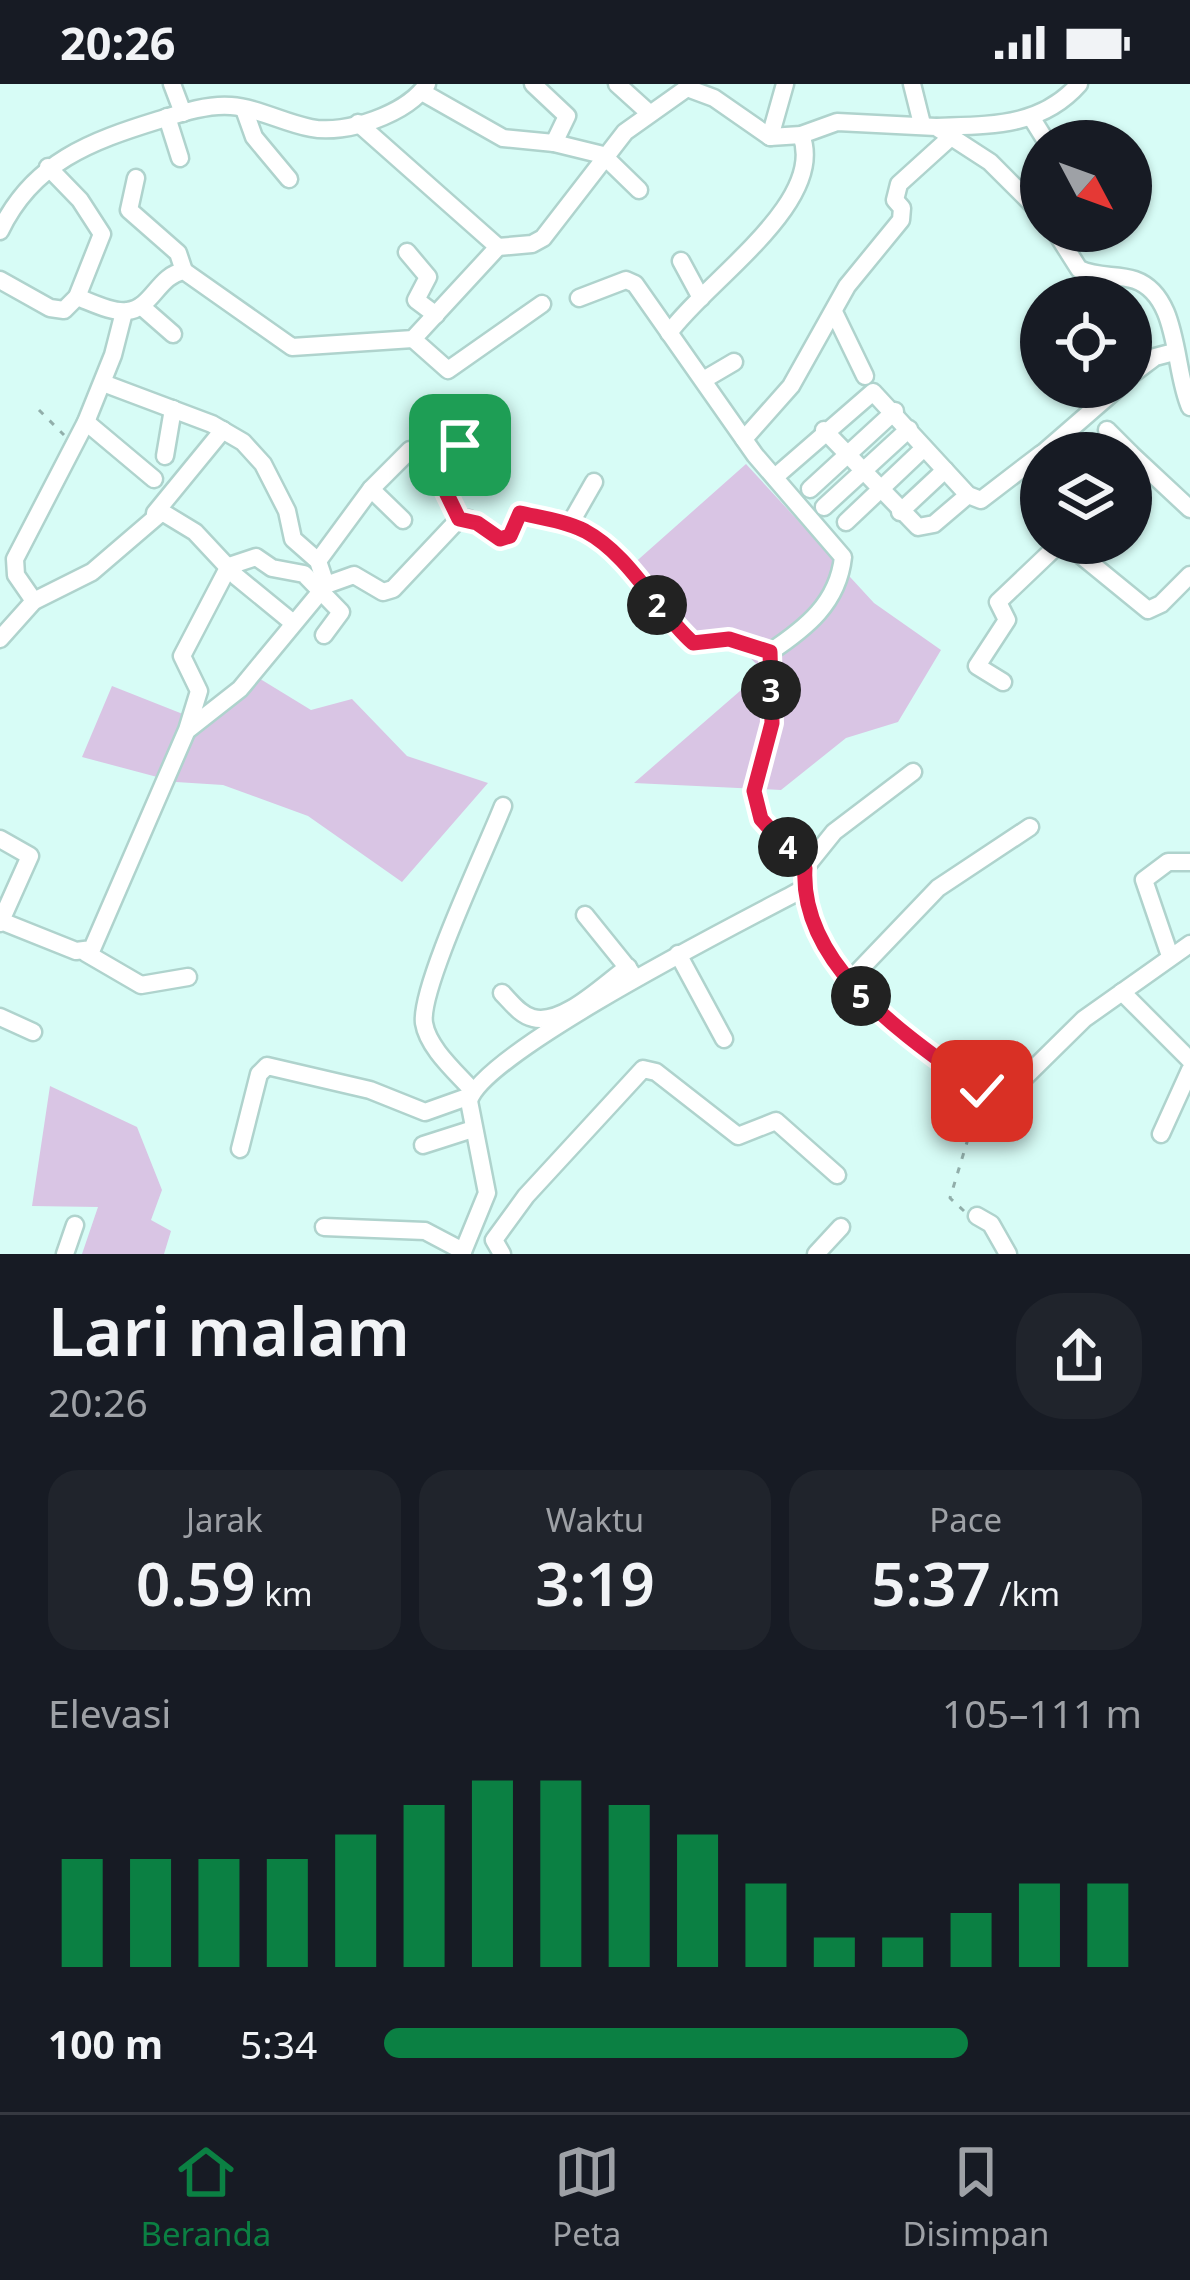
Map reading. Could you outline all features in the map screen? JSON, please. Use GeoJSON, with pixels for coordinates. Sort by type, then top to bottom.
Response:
{"type":"FeatureCollection","features":[{"type":"Feature","properties":{"kind":"street"},"geometry":{"type":"LineString","coordinates":[[172,84],[180,158]]}},
{"type":"Feature","properties":{"kind":"street"},"geometry":{"type":"LineString","coordinates":[[533,84],[567,116],[554,143]]}},
{"type":"Feature","properties":{"kind":"street"},"geometry":{"type":"LineString","coordinates":[[617,84],[648,112]]}},
{"type":"Feature","properties":{"kind":"street"},"geometry":{"type":"LineString","coordinates":[[770,137],[785,84]]}},
{"type":"Feature","properties":{"kind":"street"},"geometry":{"type":"LineString","coordinates":[[912,84],[937,129],[990,162],[1020,192]]}},
{"type":"Feature","properties":{"kind":"street"},"geometry":{"type":"LineString","coordinates":[[136,178],[129,210],[178,253],[184,272],[292,347],[413,339],[498,247],[532,244],[543,238],[603,155],[676,92],[699,90],[770,137],[802,135],[826,123],[937,129],[1006,124],[1056,108],[1079,84]]}},
{"type":"Feature","properties":{"kind":"street"},"geometry":{"type":"LineString","coordinates":[[0,231],[10,210],[48,167],[77,148],[213,106],[321,129],[358,123],[390,112],[424,88],[503,138],[554,143],[603,155],[639,190]]}},
{"type":"Feature","properties":{"kind":"street"},"geometry":{"type":"LineString","coordinates":[[244,109],[254,137],[289,179]]}},
{"type":"Feature","properties":{"kind":"street"},"geometry":{"type":"LineString","coordinates":[[358,123],[498,247]]}},
{"type":"Feature","properties":{"kind":"street"},"geometry":{"type":"LineString","coordinates":[[744,439],[791,386],[848,286],[901,220],[902,208],[894,192],[937,129]]}},
{"type":"Feature","properties":{"kind":"street"},"geometry":{"type":"LineString","coordinates":[[669,333],[800,185],[808,166],[802,135]]}},
{"type":"Feature","properties":{"kind":"street"},"geometry":{"type":"LineString","coordinates":[[0,280],[50,308],[64,310],[77,298],[102,234],[80,200],[48,167]]}},
{"type":"Feature","properties":{"kind":"street"},"geometry":{"type":"LineString","coordinates":[[407,252],[428,277],[416,300],[436,315]]}},
{"type":"Feature","properties":{"kind":"street"},"geometry":{"type":"LineString","coordinates":[[1068,252],[1079,269],[1132,279],[1154,291],[1172,328],[1190,407]]}},
{"type":"Feature","properties":{"kind":"street"},"geometry":{"type":"LineString","coordinates":[[680,261],[701,298]]}},
{"type":"Feature","properties":{"kind":"street"},"geometry":{"type":"LineString","coordinates":[[34,601],[16,575],[15,559],[86,422],[133,309],[165,278],[184,272]]}},
{"type":"Feature","properties":{"kind":"street"},"geometry":{"type":"LineString","coordinates":[[579,298],[631,280],[706,379],[744,439],[844,561],[820,614],[770,652]]}},
{"type":"Feature","properties":{"kind":"street"},"geometry":{"type":"LineString","coordinates":[[77,298],[133,309],[173,334]]}},
{"type":"Feature","properties":{"kind":"street"},"geometry":{"type":"LineString","coordinates":[[413,339],[448,370],[542,304]]}},
{"type":"Feature","properties":{"kind":"street"},"geometry":{"type":"LineString","coordinates":[[833,312],[865,376]]}},
{"type":"Feature","properties":{"kind":"street"},"geometry":{"type":"LineString","coordinates":[[1152,359],[1174,352]]}},
{"type":"Feature","properties":{"kind":"street"},"geometry":{"type":"LineString","coordinates":[[706,379],[734,362]]}},
{"type":"Feature","properties":{"kind":"street"},"geometry":{"type":"LineString","coordinates":[[103,383],[223,430],[256,455],[287,511],[296,544],[318,561],[323,588]]}},
{"type":"Feature","properties":{"kind":"street"},"geometry":{"type":"LineString","coordinates":[[775,477],[873,392],[968,495],[981,500],[1020,471]]}},
{"type":"Feature","properties":{"kind":"street"},"geometry":{"type":"LineString","coordinates":[[1067,432],[1095,408]]}},
{"type":"Feature","properties":{"kind":"street"},"geometry":{"type":"LineString","coordinates":[[165,456],[173,409]]}},
{"type":"Feature","properties":{"kind":"street"},"geometry":{"type":"LineString","coordinates":[[810,489],[895,411]]}},
{"type":"Feature","properties":{"kind":"street"},"geometry":{"type":"LineString","coordinates":[[436,419],[462,453],[461,467],[442,484]]}},
{"type":"Feature","properties":{"kind":"street"},"geometry":{"type":"LineString","coordinates":[[86,422],[154,479]]}},
{"type":"Feature","properties":{"kind":"street"},"geometry":{"type":"LineString","coordinates":[[824,507],[909,429]]}},
{"type":"Feature","properties":{"kind":"street"},"geometry":{"type":"LineString","coordinates":[[0,639],[34,601],[92,572],[131,541],[223,430]]}},
{"type":"Feature","properties":{"kind":"street"},"geometry":{"type":"LineString","coordinates":[[824,430],[900,512],[925,527],[968,495]]}},
{"type":"Feature","properties":{"kind":"street"},"geometry":{"type":"LineString","coordinates":[[846,522],[923,448]]}},
{"type":"Feature","properties":{"kind":"street"},"geometry":{"type":"LineString","coordinates":[[318,561],[371,489],[412,450],[442,484],[459,519]]}},
{"type":"Feature","properties":{"kind":"street"},"geometry":{"type":"LineString","coordinates":[[900,512],[945,470]]}},
{"type":"Feature","properties":{"kind":"street"},"geometry":{"type":"LineString","coordinates":[[1152,476],[1190,509]]}},
{"type":"Feature","properties":{"kind":"street"},"geometry":{"type":"LineString","coordinates":[[570,524],[594,482]]}},
{"type":"Feature","properties":{"kind":"street"},"geometry":{"type":"LineString","coordinates":[[371,489],[403,520]]}},
{"type":"Feature","properties":{"kind":"street"},"geometry":{"type":"LineString","coordinates":[[155,513],[180,521],[292,622]]}},
{"type":"Feature","properties":{"kind":"street"},"geometry":{"type":"LineString","coordinates":[[459,519],[477,523],[500,539],[510,536],[520,513],[570,524],[592,534],[617,557],[693,643],[729,639],[770,652]]}},
{"type":"Feature","properties":{"kind":"street"},"geometry":{"type":"LineString","coordinates":[[188,730],[240,689],[323,588],[354,575],[383,592],[394,590],[459,519]]}},
{"type":"Feature","properties":{"kind":"street"},"geometry":{"type":"LineString","coordinates":[[0,544],[15,559]]}},
{"type":"Feature","properties":{"kind":"street"},"geometry":{"type":"LineString","coordinates":[[86,953],[99,937],[188,730],[199,691],[182,656],[229,566],[256,557],[272,568],[296,569],[323,588],[342,615],[324,634]]}},
{"type":"Feature","properties":{"kind":"street"},"geometry":{"type":"LineString","coordinates":[[1003,682],[976,666],[1007,620],[998,602],[1040,564]]}},
{"type":"Feature","properties":{"kind":"street"},"geometry":{"type":"LineString","coordinates":[[1090,564],[1148,610],[1162,604],[1190,574]]}},
{"type":"Feature","properties":{"kind":"street"},"geometry":{"type":"LineString","coordinates":[[770,652],[772,723],[754,791],[761,819],[805,868]]}},
{"type":"Feature","properties":{"kind":"street"},"geometry":{"type":"LineString","coordinates":[[913,772],[834,832],[805,868],[803,890],[829,956],[863,998],[982,1091],[1008,1092],[1084,1018],[1190,944]]}},
{"type":"Feature","properties":{"kind":"street"},"geometry":{"type":"LineString","coordinates":[[324,1227],[425,1231],[463,1252],[487,1192],[473,1129],[471,1093],[431,1040],[424,1024],[425,1004],[433,972],[503,806]]}},
{"type":"Feature","properties":{"kind":"street"},"geometry":{"type":"LineString","coordinates":[[849,981],[938,888],[1030,827]]}},
{"type":"Feature","properties":{"kind":"street"},"geometry":{"type":"LineString","coordinates":[[0,839],[29,856],[1,922],[86,953],[141,985],[188,977]]}},
{"type":"Feature","properties":{"kind":"street"},"geometry":{"type":"LineString","coordinates":[[1170,956],[1144,880],[1168,862],[1190,862]]}},
{"type":"Feature","properties":{"kind":"street"},"geometry":{"type":"LineString","coordinates":[[502,993],[535,1020],[561,1014],[631,972],[678,954],[803,890]]}},
{"type":"Feature","properties":{"kind":"street"},"geometry":{"type":"LineString","coordinates":[[585,915],[631,972]]}},
{"type":"Feature","properties":{"kind":"street"},"geometry":{"type":"LineString","coordinates":[[678,954],[724,1039]]}},
{"type":"Feature","properties":{"kind":"street"},"geometry":{"type":"LineString","coordinates":[[240,1149],[259,1074],[267,1066],[370,1090],[425,1112],[471,1093],[631,972]]}},
{"type":"Feature","properties":{"kind":"street"},"geometry":{"type":"LineString","coordinates":[[1122,992],[1190,1060]]}},
{"type":"Feature","properties":{"kind":"street"},"geometry":{"type":"LineString","coordinates":[[0,1017],[33,1032]]}},
{"type":"Feature","properties":{"kind":"street"},"geometry":{"type":"LineString","coordinates":[[502,1254],[494,1240],[526,1196],[644,1069],[656,1072],[738,1136],[776,1121],[837,1174]]}},
{"type":"Feature","properties":{"kind":"street"},"geometry":{"type":"LineString","coordinates":[[1161,1134],[1190,1070]]}},
{"type":"Feature","properties":{"kind":"street"},"geometry":{"type":"LineString","coordinates":[[423,1145],[473,1129]]}},
{"type":"Feature","properties":{"kind":"street"},"geometry":{"type":"LineString","coordinates":[[487,1192],[526,1196]]}},
{"type":"Feature","properties":{"kind":"street"},"geometry":{"type":"LineString","coordinates":[[977,1216],[992,1224],[1008,1254]]}},
{"type":"Feature","properties":{"kind":"street"},"geometry":{"type":"LineString","coordinates":[[65,1254],[75,1225]]}},
{"type":"Feature","properties":{"kind":"street"},"geometry":{"type":"LineString","coordinates":[[816,1254],[841,1227]]}},
{"type":"Feature","properties":{"kind":"path"},"geometry":{"type":"LineString","coordinates":[[39,410],[74,445]]}},
{"type":"Feature","properties":{"kind":"path"},"geometry":{"type":"LineString","coordinates":[[977,1216],[953,1206],[950,1198],[982,1091]]}},
{"type":"Feature","properties":{"kind":"shaded area"},"geometry":{"type":"Polygon","coordinates":[[[746,464],[874,603],[941,650],[898,722],[846,738],[781,790],[634,783],[763,671],[727,634],[694,640],[622,574],[746,464]]]}},
{"type":"Feature","properties":{"kind":"shaded area"},"geometry":{"type":"Polygon","coordinates":[[[257,677],[311,710],[352,699],[407,756],[488,783],[402,882],[308,816],[223,785],[176,782],[82,757],[112,686],[203,722],[257,677]]]}},
{"type":"Feature","properties":{"kind":"shaded area"},"geometry":{"type":"Polygon","coordinates":[[[50,1086],[137,1127],[162,1190],[151,1220],[171,1231],[164,1254],[82,1254],[98,1207],[32,1206],[50,1086]]]}},
{"type":"Feature","properties":{"kind":"route"},"geometry":{"type":"LineString","coordinates":[[460,445],[461,467],[442,484],[459,519],[469,519],[500,539],[510,536],[520,513],[570,524],[592,534],[617,557],[693,643],[729,639],[770,652],[772,723],[754,791],[761,819],[805,868],[803,890],[838,970],[863,998],[982,1091]]}}]}
